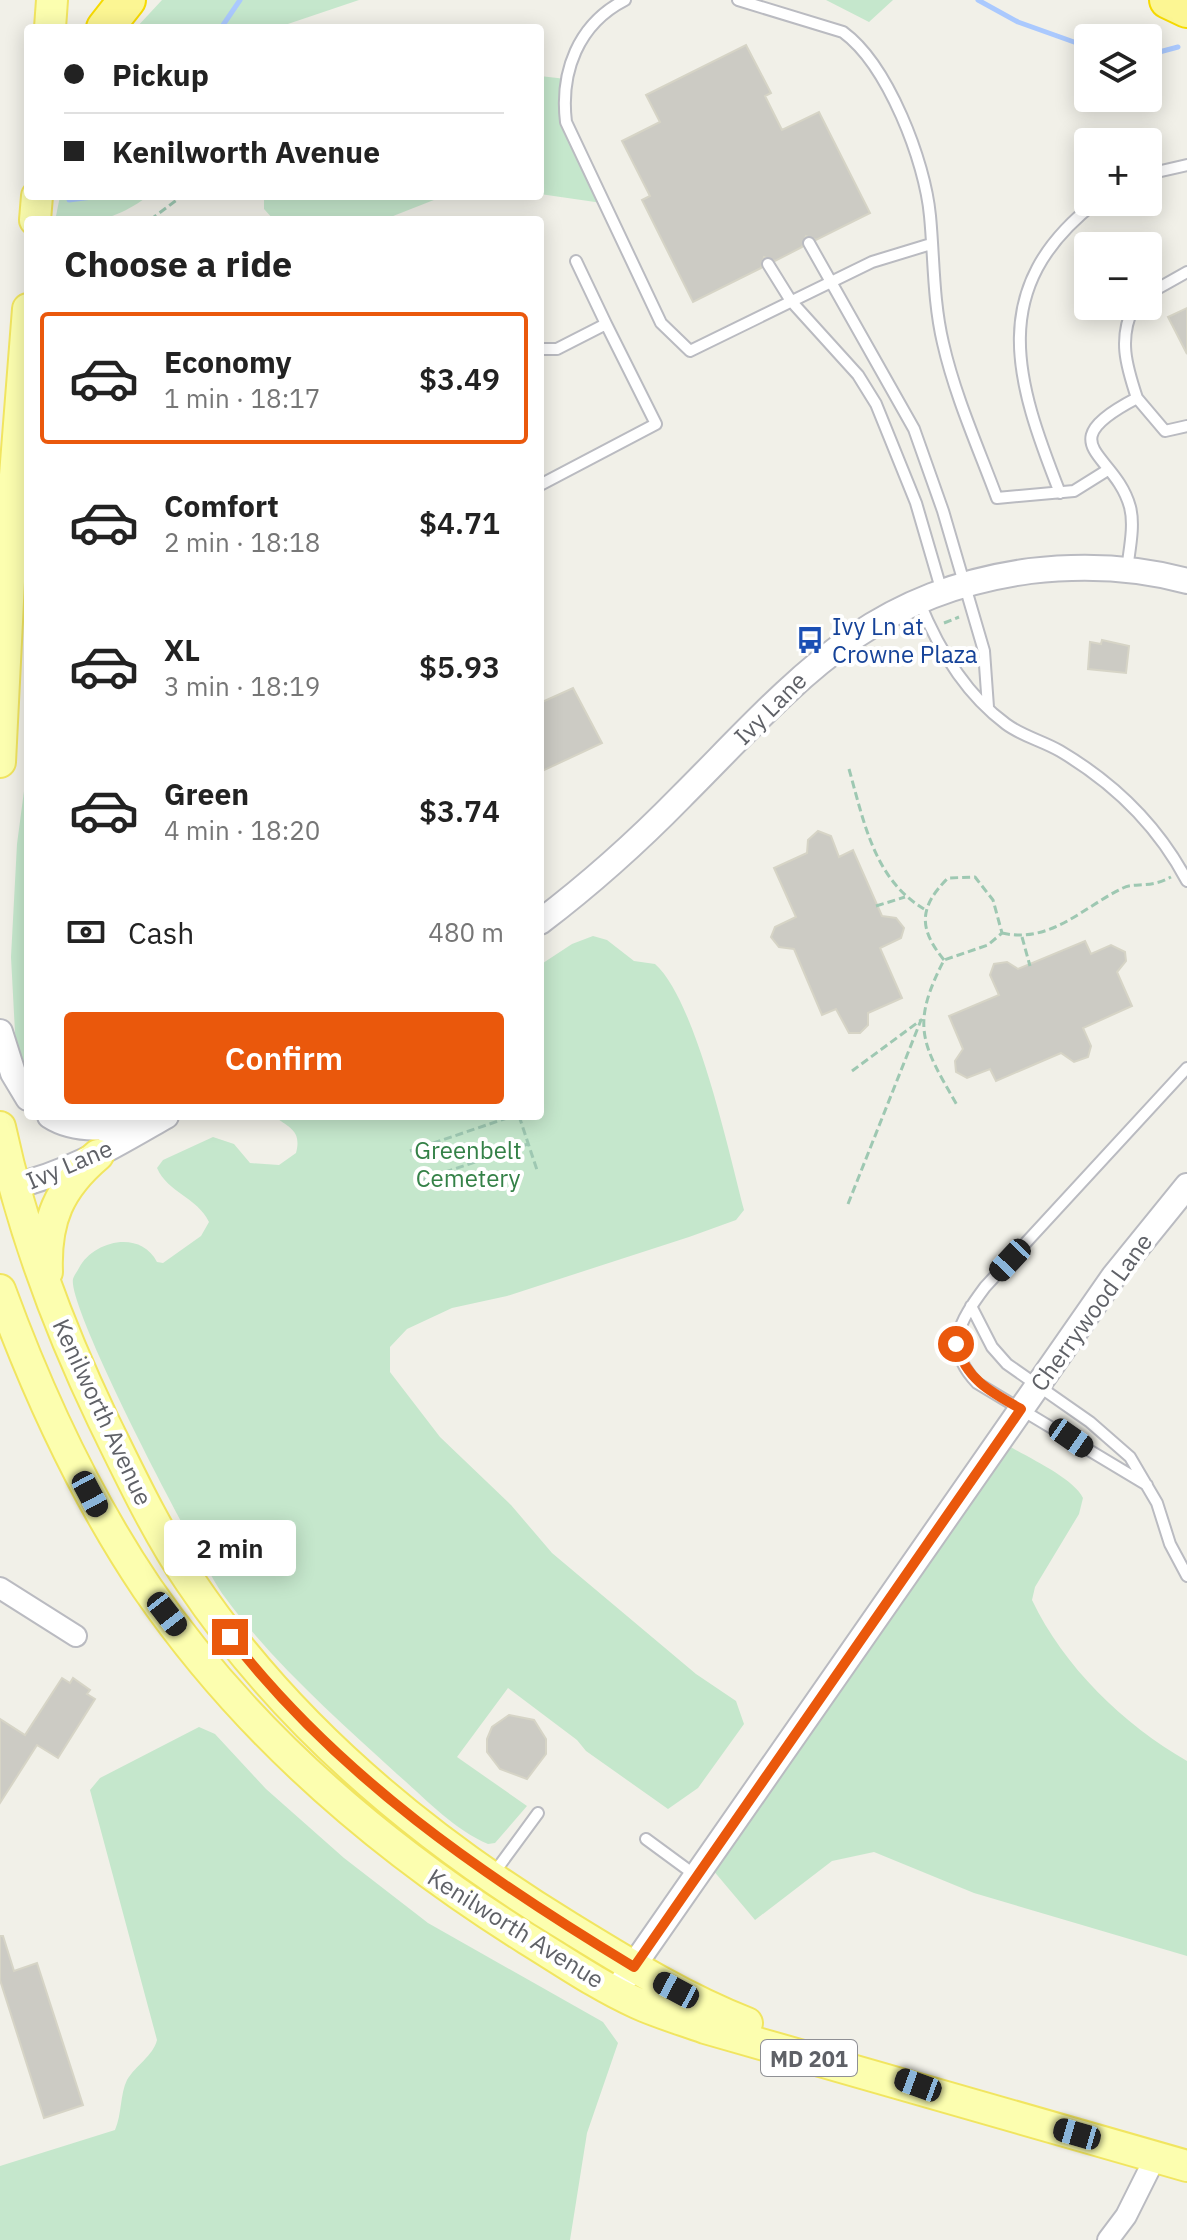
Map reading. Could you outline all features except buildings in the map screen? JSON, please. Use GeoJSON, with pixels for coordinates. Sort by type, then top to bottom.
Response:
{"type":"FeatureCollection","features":[{"type":"Feature","properties":{"kind":"highway"},"geometry":{"type":"LineString","coordinates":[[108,24],[127,0]]}},
{"type":"Feature","properties":{"kind":"highway"},"geometry":{"type":"LineString","coordinates":[[1168,0],[1187,8]]}},
{"type":"Feature","properties":{"kind":"highway"},"geometry":{"type":"LineString","coordinates":[[1176,0],[1187,8]]}},
{"type":"Feature","properties":{"kind":"main road"},"geometry":{"type":"LineString","coordinates":[[50,24],[52,0]]}},
{"type":"Feature","properties":{"kind":"main road"},"geometry":{"type":"LineString","coordinates":[[0,762],[24,364]]}},
{"type":"Feature","properties":{"kind":"main road","name":"Kenilworth Avenue"},"geometry":{"type":"LineString","coordinates":[[0,1127],[6,1184],[48,1294],[92,1396],[139,1494],[211,1613],[249,1661],[317,1735],[381,1795],[491,1877],[634,1967]]}},
{"type":"Feature","properties":{"kind":"main road"},"geometry":{"type":"LineString","coordinates":[[48,1294],[46,1244],[55,1205],[80,1170],[98,1155]]}},
{"type":"Feature","properties":{"kind":"main road","name":"Kenilworth Avenue"},"geometry":{"type":"LineString","coordinates":[[0,1290],[41,1392],[101,1514],[149,1590],[246,1710],[319,1784],[415,1864],[482,1911],[616,1991]]}},
{"type":"Feature","properties":{"kind":"main road","name":"MD 201"},"geometry":{"type":"LineString","coordinates":[[634,1967],[719,2012],[1006,2114]]}},
{"type":"Feature","properties":{"kind":"main road","name":"MD 201"},"geometry":{"type":"LineString","coordinates":[[616,1991],[637,2003],[705,2028],[1187,2166]]}},
{"type":"Feature","properties":{"kind":"street","name":"Ivy Lane"},"geometry":{"type":"LineString","coordinates":[[544,919],[605,870],[793,683],[825,655],[869,625],[953,588],[1052,569],[1127,570],[1187,581]]}},
{"type":"Feature","properties":{"kind":"street"},"geometry":{"type":"LineString","coordinates":[[0,1032],[13,1073],[24,1091]]}},
{"type":"Feature","properties":{"kind":"street","name":"Ivy Lane"},"geometry":{"type":"LineString","coordinates":[[61,1120],[81,1127],[112,1127],[138,1120]]}},
{"type":"Feature","properties":{"kind":"street","name":"Ivy Lane"},"geometry":{"type":"LineString","coordinates":[[6,1184],[44,1179],[98,1155],[159,1120]]}},
{"type":"Feature","properties":{"kind":"street","name":"Cherrywood Lane"},"geometry":{"type":"LineString","coordinates":[[616,1991],[1114,1276],[1187,1186]]}},
{"type":"Feature","properties":{"kind":"street"},"geometry":{"type":"LineString","coordinates":[[0,1588],[76,1636]]}},
{"type":"Feature","properties":{"kind":"street"},"geometry":{"type":"LineString","coordinates":[[1108,2240],[1126,2216],[1156,2156]]}},
{"type":"Feature","properties":{"kind":"lane"},"geometry":{"type":"LineString","coordinates":[[625,0],[599,17],[581,39],[571,59],[563,101],[566,122],[661,323],[690,351],[900,251],[931,244]]}},
{"type":"Feature","properties":{"kind":"lane"},"geometry":{"type":"LineString","coordinates":[[738,0],[830,26],[854,40],[885,86],[917,159],[930,215],[942,339],[949,369],[997,498],[1074,491],[1106,471]]}},
{"type":"Feature","properties":{"kind":"lane"},"geometry":{"type":"LineString","coordinates":[[1162,171],[1187,165]]}},
{"type":"Feature","properties":{"kind":"lane"},"geometry":{"type":"LineString","coordinates":[[1060,493],[1023,392],[1020,329],[1023,308],[1037,267],[1065,228],[1079,216]]}},
{"type":"Feature","properties":{"kind":"lane"},"geometry":{"type":"LineString","coordinates":[[809,243],[914,429],[953,588]]}},
{"type":"Feature","properties":{"kind":"lane"},"geometry":{"type":"LineString","coordinates":[[544,483],[656,424],[576,261]]}},
{"type":"Feature","properties":{"kind":"lane"},"geometry":{"type":"LineString","coordinates":[[768,264],[791,301],[858,375],[876,404],[953,588],[984,651],[988,707]]}},
{"type":"Feature","properties":{"kind":"lane"},"geometry":{"type":"LineString","coordinates":[[1162,286],[1187,272]]}},
{"type":"Feature","properties":{"kind":"lane"},"geometry":{"type":"LineString","coordinates":[[1130,320],[1124,338],[1124,356],[1137,398],[1165,431],[1187,426]]}},
{"type":"Feature","properties":{"kind":"lane"},"geometry":{"type":"LineString","coordinates":[[544,349],[557,349],[606,324]]}},
{"type":"Feature","properties":{"kind":"lane"},"geometry":{"type":"LineString","coordinates":[[1127,570],[1131,510],[1094,449],[1094,428],[1100,417],[1137,398]]}},
{"type":"Feature","properties":{"kind":"lane"},"geometry":{"type":"LineString","coordinates":[[919,601],[955,672],[988,707],[1016,731],[1090,769],[1137,810],[1162,838],[1184,876]]}},
{"type":"Feature","properties":{"kind":"lane"},"geometry":{"type":"LineString","coordinates":[[1147,1485],[977,1383],[960,1358],[956,1344],[971,1306],[1187,1068]]}},
{"type":"Feature","properties":{"kind":"lane"},"geometry":{"type":"LineString","coordinates":[[971,1306],[992,1347],[1007,1364],[1116,1442],[1147,1485],[1187,1576]]}},
{"type":"Feature","properties":{"kind":"lane"},"geometry":{"type":"LineString","coordinates":[[491,1877],[538,1813]]}},
{"type":"Feature","properties":{"kind":"lane"},"geometry":{"type":"LineString","coordinates":[[646,1839],[697,1877]]}},
{"type":"Feature","properties":{"kind":"path"},"geometry":{"type":"LineString","coordinates":[[155,216],[177,200]]}},
{"type":"Feature","properties":{"kind":"path"},"geometry":{"type":"LineString","coordinates":[[944,623],[962,616]]}},
{"type":"Feature","properties":{"kind":"path"},"geometry":{"type":"LineString","coordinates":[[849,769],[873,851],[905,897],[925,909]]}},
{"type":"Feature","properties":{"kind":"path"},"geometry":{"type":"LineString","coordinates":[[1002,933],[1022,937],[1079,917],[1126,886],[1155,886],[1184,876]]}},
{"type":"Feature","properties":{"kind":"path"},"geometry":{"type":"LineString","coordinates":[[944,960],[932,945],[925,909],[932,894],[948,878],[975,877],[993,900],[1002,933]]}},
{"type":"Feature","properties":{"kind":"path"},"geometry":{"type":"LineString","coordinates":[[876,906],[905,897]]}},
{"type":"Feature","properties":{"kind":"path"},"geometry":{"type":"LineString","coordinates":[[848,1204],[921,1020],[931,986],[944,960],[988,945],[1002,933]]}},
{"type":"Feature","properties":{"kind":"path"},"geometry":{"type":"LineString","coordinates":[[1022,937],[1030,966]]}},
{"type":"Feature","properties":{"kind":"path"},"geometry":{"type":"LineString","coordinates":[[852,1071],[921,1020]]}},
{"type":"Feature","properties":{"kind":"path"},"geometry":{"type":"LineString","coordinates":[[921,1020],[929,1053],[957,1105]]}},
{"type":"Feature","properties":{"kind":"path"},"geometry":{"type":"LineString","coordinates":[[410,1151],[501,1120]]}},
{"type":"Feature","properties":{"kind":"path"},"geometry":{"type":"LineString","coordinates":[[520,1120],[537,1170]]}},
{"type":"Feature","properties":{"kind":"path"},"geometry":{"type":"LineString","coordinates":[[422,1180],[528,1144]]}},
{"type":"Feature","properties":{"kind":"green space"},"geometry":{"type":"Polygon","coordinates":[[[162,0],[359,0],[288,24],[140,24],[162,0]]]}},
{"type":"Feature","properties":{"kind":"green space"},"geometry":{"type":"Polygon","coordinates":[[[826,0],[893,0],[869,22],[826,0]]]}},
{"type":"Feature","properties":{"kind":"green space"},"geometry":{"type":"Polygon","coordinates":[[[544,76],[566,79],[566,122],[602,203],[544,195],[544,76]]]}},
{"type":"Feature","properties":{"kind":"green space"},"geometry":{"type":"Polygon","coordinates":[[[59,200],[142,200],[113,216],[56,216],[59,200]]]}},
{"type":"Feature","properties":{"kind":"green space"},"geometry":{"type":"Polygon","coordinates":[[[264,200],[434,200],[393,216],[270,216],[264,209],[264,200]]]}},
{"type":"Feature","properties":{"kind":"green space"},"geometry":{"type":"Polygon","coordinates":[[[24,791],[24,1062],[16,1051],[11,957],[17,844],[24,791]]]}},
{"type":"Feature","properties":{"kind":"green space","name":"Greenbelt Cemetery"},"geometry":{"type":"Polygon","coordinates":[[[593,936],[607,940],[634,961],[655,964],[670,983],[684,1010],[709,1079],[744,1210],[736,1220],[689,1237],[507,1296],[452,1308],[407,1329],[390,1347],[390,1372],[440,1437],[511,1505],[552,1553],[696,1674],[736,1701],[744,1724],[698,1788],[668,1809],[586,1751],[577,1740],[508,1688],[457,1757],[527,1806],[495,1843],[488,1844],[440,1813],[329,1711],[263,1644],[224,1596],[164,1488],[112,1383],[77,1300],[73,1279],[86,1259],[105,1246],[117,1242],[140,1245],[157,1262],[163,1263],[201,1236],[209,1222],[204,1214],[168,1183],[157,1168],[163,1160],[213,1137],[234,1144],[250,1163],[279,1165],[296,1153],[297,1145],[296,1134],[279,1120],[544,1120],[544,962],[572,944],[593,936]]]}},
{"type":"Feature","properties":{"kind":"green space"},"geometry":{"type":"Polygon","coordinates":[[[999,1440],[1058,1474],[1083,1498],[1079,1514],[1035,1587],[1032,1600],[1045,1625],[1078,1671],[1098,1692],[1140,1730],[1187,1761],[1187,1956],[974,1893],[874,1852],[832,1861],[755,1920],[707,1863],[999,1440]]]}},
{"type":"Feature","properties":{"kind":"green space"},"geometry":{"type":"Polygon","coordinates":[[[199,1727],[215,1734],[266,1789],[344,1858],[428,1923],[603,2022],[618,2043],[587,2133],[570,2240],[0,2240],[0,2166],[115,2130],[127,2080],[152,2051],[157,2040],[90,1790],[100,1778],[199,1727]]]}},
{"type":"Feature","properties":{"kind":"waterway"},"geometry":{"type":"LineString","coordinates":[[224,24],[240,0]]}},
{"type":"Feature","properties":{"kind":"waterway"},"geometry":{"type":"LineString","coordinates":[[978,0],[1018,22],[1074,42]]}},
{"type":"Feature","properties":{"kind":"waterway"},"geometry":{"type":"LineString","coordinates":[[1162,51],[1178,47]]}},
{"type":"Feature","properties":{"kind":"place","name":"Ivy Ln at Crowne Plaza"},"geometry":{"type":"Point","coordinates":[810,640]}},
{"type":"Feature","properties":{"kind":"route"},"geometry":{"type":"LineString","coordinates":[[230,1637],[307,1726],[381,1795],[498,1882],[634,1967],[855,1653],[1021,1409],[977,1383],[967,1372],[956,1344]]}}]}
